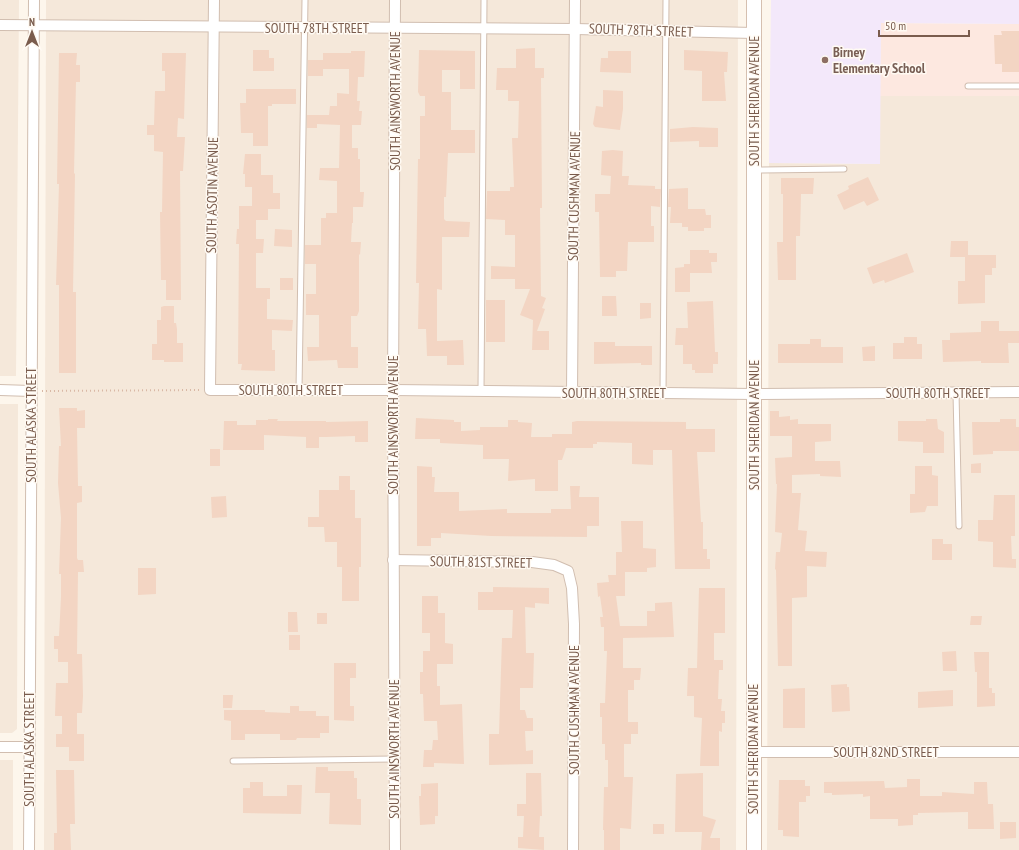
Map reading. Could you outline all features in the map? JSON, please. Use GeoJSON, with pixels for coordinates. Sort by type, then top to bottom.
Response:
{"type":"FeatureCollection","features":[{"type":"Feature","properties":{"kind":"street","name":"SOUTH ALASKA STREET"},"geometry":{"type":"LineString","coordinates":[[29,850],[34,0]]}},
{"type":"Feature","properties":{"kind":"street","name":"SOUTH ASOTIN AVENUE"},"geometry":{"type":"LineString","coordinates":[[210,390],[214,0]]}},
{"type":"Feature","properties":{"kind":"street","name":"SOUTH AINSWORTH AVENUE"},"geometry":{"type":"LineString","coordinates":[[395,0],[393,390],[395,850]]}},
{"type":"Feature","properties":{"kind":"street","name":"SOUTH CUSHMAN AVENUE"},"geometry":{"type":"LineString","coordinates":[[572,393],[575,0]]}},
{"type":"Feature","properties":{"kind":"street","name":"SOUTH SHERIDAN AVENUE"},"geometry":{"type":"LineString","coordinates":[[754,0],[754,850]]}},
{"type":"Feature","properties":{"kind":"street","name":"SOUTH 78TH STREET"},"geometry":{"type":"LineString","coordinates":[[0,25],[484,28],[754,33]]}},
{"type":"Feature","properties":{"kind":"street"},"geometry":{"type":"LineString","coordinates":[[0,390],[31,391]]}},
{"type":"Feature","properties":{"kind":"street","name":"SOUTH 80TH STREET"},"geometry":{"type":"LineString","coordinates":[[210,390],[393,390],[754,394],[1019,392]]}},
{"type":"Feature","properties":{"kind":"street","name":"SOUTH 81ST STREET"},"geometry":{"type":"LineString","coordinates":[[393,560],[532,562],[554,565],[568,571]]}},
{"type":"Feature","properties":{"kind":"street","name":"SOUTH CUSHMAN AVENUE"},"geometry":{"type":"LineString","coordinates":[[568,571],[572,588],[574,624],[573,850]]}},
{"type":"Feature","properties":{"kind":"street"},"geometry":{"type":"LineString","coordinates":[[0,747],[29,747]]}},
{"type":"Feature","properties":{"kind":"street","name":"SOUTH 82ND STREET"},"geometry":{"type":"LineString","coordinates":[[753,752],[1019,752]]}},
{"type":"Feature","properties":{"kind":"lane"},"geometry":{"type":"LineString","coordinates":[[300,390],[305,0]]}},
{"type":"Feature","properties":{"kind":"lane"},"geometry":{"type":"LineString","coordinates":[[481,391],[484,0]]}},
{"type":"Feature","properties":{"kind":"lane"},"geometry":{"type":"LineString","coordinates":[[663,393],[666,0]]}},
{"type":"Feature","properties":{"kind":"lane"},"geometry":{"type":"LineString","coordinates":[[968,86],[1019,86]]}},
{"type":"Feature","properties":{"kind":"lane"},"geometry":{"type":"LineString","coordinates":[[754,170],[844,169]]}},
{"type":"Feature","properties":{"kind":"lane"},"geometry":{"type":"LineString","coordinates":[[956,393],[959,526]]}},
{"type":"Feature","properties":{"kind":"lane"},"geometry":{"type":"LineString","coordinates":[[234,761],[394,759]]}},
{"type":"Feature","properties":{"kind":"path"},"geometry":{"type":"LineString","coordinates":[[31,391],[210,390]]}},
{"type":"Feature","properties":{"kind":"shaded area"},"geometry":{"type":"Polygon","coordinates":[[[0,0],[19,0],[16,376],[0,376],[0,0]]]}},
{"type":"Feature","properties":{"kind":"shaded area"},"geometry":{"type":"Polygon","coordinates":[[[46,0],[738,0],[736,850],[44,850],[46,0]]]}},
{"type":"Feature","properties":{"kind":"shaded area","name":"Birney Elementary School"},"geometry":{"type":"Polygon","coordinates":[[[771,0],[1019,0],[1019,24],[881,23],[880,164],[769,163],[771,0]]]}},
{"type":"Feature","properties":{"kind":"shaded area"},"geometry":{"type":"Polygon","coordinates":[[[881,23],[1019,24],[1019,96],[880,96],[881,23]]]}},
{"type":"Feature","properties":{"kind":"shaded area"},"geometry":{"type":"Polygon","coordinates":[[[880,96],[1019,96],[1019,850],[767,850],[769,163],[880,164],[880,96]]]}},
{"type":"Feature","properties":{"kind":"shaded area"},"geometry":{"type":"Polygon","coordinates":[[[0,404],[18,404],[17,729],[12,733],[0,733],[0,404]]]}},
{"type":"Feature","properties":{"kind":"shaded area"},"geometry":{"type":"Polygon","coordinates":[[[0,760],[13,760],[13,850],[0,850],[0,760]]]}},
{"type":"Feature","properties":{"kind":"building"},"geometry":{"type":"Polygon","coordinates":[[[1001,31],[1019,31],[1019,72],[1002,72],[1002,64],[995,64],[994,35],[1002,35],[1001,31]]]}},
{"type":"Feature","properties":{"kind":"building"},"geometry":{"type":"Polygon","coordinates":[[[535,48],[535,68],[544,68],[544,78],[541,78],[542,208],[540,208],[541,296],[546,298],[542,308],[545,309],[537,331],[549,331],[549,350],[532,350],[533,320],[520,315],[530,289],[515,289],[515,279],[491,279],[491,266],[515,267],[515,235],[505,235],[505,220],[486,219],[487,191],[510,191],[510,187],[514,187],[512,138],[518,138],[519,101],[508,101],[508,90],[496,90],[497,68],[516,68],[516,49],[535,48]]]}},
{"type":"Feature","properties":{"kind":"building"},"geometry":{"type":"Polygon","coordinates":[[[253,50],[269,50],[269,58],[274,58],[274,71],[253,71],[253,50]]]}},
{"type":"Feature","properties":{"kind":"building"},"geometry":{"type":"Polygon","coordinates":[[[419,50],[475,51],[475,89],[460,89],[460,70],[442,70],[442,92],[451,92],[451,130],[475,130],[475,153],[448,153],[446,197],[444,197],[444,219],[446,221],[470,222],[469,237],[442,237],[442,290],[437,289],[437,341],[463,340],[464,365],[447,365],[447,356],[427,356],[426,329],[418,329],[419,283],[416,283],[418,159],[420,159],[420,116],[425,116],[425,96],[420,96],[418,92],[419,50]]]}},
{"type":"Feature","properties":{"kind":"building"},"geometry":{"type":"Polygon","coordinates":[[[684,50],[728,52],[727,72],[724,72],[726,101],[702,101],[702,71],[684,70],[684,50]]]}},
{"type":"Feature","properties":{"kind":"building"},"geometry":{"type":"Polygon","coordinates":[[[351,51],[365,51],[364,77],[358,77],[357,101],[360,101],[359,111],[362,111],[361,125],[352,125],[352,148],[358,148],[358,159],[360,159],[360,192],[364,192],[363,207],[353,207],[351,242],[361,242],[360,255],[359,254],[359,311],[357,316],[351,316],[351,347],[358,347],[358,368],[338,368],[337,360],[308,361],[307,347],[319,347],[319,315],[306,315],[306,294],[316,294],[316,264],[305,264],[305,245],[321,245],[321,218],[326,218],[326,213],[337,213],[337,181],[319,180],[320,168],[339,168],[340,125],[317,124],[317,128],[307,128],[307,115],[329,115],[330,106],[337,106],[337,93],[349,94],[349,69],[323,69],[323,76],[308,76],[308,60],[323,60],[323,53],[351,53],[351,51]]]}},
{"type":"Feature","properties":{"kind":"building"},"geometry":{"type":"Polygon","coordinates":[[[608,51],[631,51],[631,73],[600,72],[601,58],[608,58],[608,51]]]}},
{"type":"Feature","properties":{"kind":"building"},"geometry":{"type":"Polygon","coordinates":[[[59,53],[77,53],[76,65],[80,65],[80,82],[76,82],[74,173],[73,292],[76,292],[76,373],[59,373],[59,285],[56,285],[59,184],[57,184],[59,53]]]}},
{"type":"Feature","properties":{"kind":"building"},"geometry":{"type":"Polygon","coordinates":[[[162,53],[186,53],[184,119],[178,118],[177,137],[185,137],[183,171],[180,171],[181,300],[166,300],[166,280],[161,280],[160,212],[162,212],[163,152],[154,151],[154,135],[147,135],[147,125],[154,125],[155,91],[165,91],[165,71],[162,71],[162,53]]]}},
{"type":"Feature","properties":{"kind":"building"},"geometry":{"type":"Polygon","coordinates":[[[246,89],[296,89],[296,104],[272,104],[272,106],[268,106],[268,146],[253,146],[253,133],[241,133],[240,103],[246,103],[246,89]]]}},
{"type":"Feature","properties":{"kind":"building"},"geometry":{"type":"Polygon","coordinates":[[[603,90],[623,91],[623,109],[620,130],[595,127],[593,124],[596,106],[603,107],[603,90]]]}},
{"type":"Feature","properties":{"kind":"building"},"geometry":{"type":"Polygon","coordinates":[[[693,127],[718,128],[718,147],[699,147],[699,141],[670,142],[670,129],[693,127]]]}},
{"type":"Feature","properties":{"kind":"building"},"geometry":{"type":"Polygon","coordinates":[[[602,151],[623,151],[622,176],[629,176],[628,185],[655,186],[655,189],[661,189],[660,207],[651,206],[651,226],[654,226],[654,242],[628,242],[627,271],[616,271],[616,277],[600,277],[599,212],[595,212],[595,194],[610,194],[611,176],[601,175],[602,151]]]}},
{"type":"Feature","properties":{"kind":"building"},"geometry":{"type":"Polygon","coordinates":[[[245,154],[261,154],[261,175],[273,175],[273,193],[280,193],[280,209],[268,209],[268,220],[256,220],[256,239],[264,239],[263,253],[256,253],[256,288],[270,288],[270,299],[267,299],[267,319],[293,320],[292,331],[272,330],[272,350],[275,350],[275,371],[241,370],[242,364],[238,364],[239,244],[236,244],[237,229],[239,229],[239,206],[252,206],[252,187],[245,187],[245,174],[243,174],[245,154]]]}},
{"type":"Feature","properties":{"kind":"building"},"geometry":{"type":"Polygon","coordinates":[[[868,177],[879,200],[867,206],[864,201],[844,210],[837,195],[849,189],[848,186],[868,177]]]}},
{"type":"Feature","properties":{"kind":"building"},"geometry":{"type":"Polygon","coordinates":[[[781,178],[814,178],[813,194],[801,194],[800,236],[796,236],[796,280],[778,280],[777,242],[783,242],[783,194],[781,194],[781,178]]]}},
{"type":"Feature","properties":{"kind":"building"},"geometry":{"type":"Polygon","coordinates":[[[688,188],[688,209],[705,209],[706,215],[711,215],[711,228],[704,228],[704,231],[688,231],[688,227],[682,227],[682,223],[670,223],[671,207],[668,207],[669,189],[688,188]]]}},
{"type":"Feature","properties":{"kind":"building"},"geometry":{"type":"Polygon","coordinates":[[[275,229],[292,230],[292,247],[274,246],[275,229]]]}},
{"type":"Feature","properties":{"kind":"building"},"geometry":{"type":"Polygon","coordinates":[[[951,241],[968,241],[968,255],[996,255],[996,268],[992,268],[992,275],[985,275],[985,303],[958,304],[958,281],[965,281],[965,257],[950,257],[951,241]]]}},
{"type":"Feature","properties":{"kind":"building"},"geometry":{"type":"Polygon","coordinates":[[[690,250],[709,250],[709,253],[717,253],[717,262],[711,262],[712,273],[690,273],[690,292],[675,292],[675,268],[684,267],[684,264],[690,264],[690,250]]]}},
{"type":"Feature","properties":{"kind":"building"},"geometry":{"type":"Polygon","coordinates":[[[907,253],[914,272],[885,283],[884,280],[873,284],[867,268],[907,253]]]}},
{"type":"Feature","properties":{"kind":"building"},"geometry":{"type":"Polygon","coordinates":[[[280,278],[293,278],[293,290],[280,290],[280,278]]]}},
{"type":"Feature","properties":{"kind":"building"},"geometry":{"type":"Polygon","coordinates":[[[602,296],[616,296],[617,316],[602,316],[602,296]]]}},
{"type":"Feature","properties":{"kind":"building"},"geometry":{"type":"Polygon","coordinates":[[[486,300],[505,300],[505,342],[486,342],[486,300]]]}},
{"type":"Feature","properties":{"kind":"building"},"geometry":{"type":"Polygon","coordinates":[[[713,301],[715,352],[718,352],[718,364],[713,364],[713,373],[695,373],[695,370],[692,370],[692,364],[683,364],[683,345],[675,345],[676,328],[688,328],[687,302],[713,301]]]}},
{"type":"Feature","properties":{"kind":"building"},"geometry":{"type":"Polygon","coordinates":[[[640,303],[651,303],[651,318],[640,319],[640,303]]]}},
{"type":"Feature","properties":{"kind":"building"},"geometry":{"type":"Polygon","coordinates":[[[174,306],[174,323],[176,323],[177,329],[177,343],[183,343],[183,362],[164,362],[164,360],[152,360],[152,344],[157,344],[157,320],[161,320],[161,307],[174,306]]]}},
{"type":"Feature","properties":{"kind":"building"},"geometry":{"type":"Polygon","coordinates":[[[981,321],[999,321],[999,331],[1019,331],[1019,343],[1008,343],[1009,363],[981,363],[981,361],[943,362],[942,340],[950,340],[950,333],[981,332],[981,321]]]}},
{"type":"Feature","properties":{"kind":"building"},"geometry":{"type":"Polygon","coordinates":[[[904,337],[917,337],[917,344],[922,344],[922,359],[893,359],[893,343],[904,343],[904,337]]]}},
{"type":"Feature","properties":{"kind":"building"},"geometry":{"type":"Polygon","coordinates":[[[810,339],[821,339],[821,347],[843,347],[843,363],[778,363],[778,344],[810,344],[810,339]]]}},
{"type":"Feature","properties":{"kind":"building"},"geometry":{"type":"Polygon","coordinates":[[[594,342],[615,342],[615,346],[652,346],[652,365],[641,365],[641,363],[594,364],[594,342]]]}},
{"type":"Feature","properties":{"kind":"building"},"geometry":{"type":"Polygon","coordinates":[[[875,346],[875,361],[863,361],[862,347],[875,346]]]}},
{"type":"Feature","properties":{"kind":"building"},"geometry":{"type":"Polygon","coordinates":[[[59,408],[77,408],[77,411],[85,410],[85,428],[77,428],[78,486],[82,486],[82,502],[77,503],[77,558],[78,560],[83,560],[84,572],[78,572],[77,654],[82,654],[83,696],[82,713],[77,713],[77,734],[84,734],[84,761],[69,761],[69,747],[56,747],[56,734],[62,734],[62,716],[55,716],[56,683],[68,683],[68,662],[58,662],[58,649],[54,649],[54,636],[59,636],[61,597],[61,574],[59,574],[61,518],[58,483],[59,446],[61,446],[59,408]]]}},
{"type":"Feature","properties":{"kind":"building"},"geometry":{"type":"Polygon","coordinates":[[[770,411],[779,411],[779,417],[790,416],[790,420],[798,419],[798,424],[831,424],[831,441],[815,442],[815,461],[840,461],[841,477],[820,476],[820,474],[792,475],[792,493],[801,493],[798,530],[807,531],[805,551],[827,552],[826,567],[807,566],[807,597],[792,598],[792,666],[778,666],[775,569],[776,552],[780,552],[782,533],[775,532],[777,484],[775,458],[792,457],[792,436],[770,436],[770,411]]]}},
{"type":"Feature","properties":{"kind":"building"},"geometry":{"type":"Polygon","coordinates":[[[416,418],[454,420],[454,422],[461,422],[461,431],[480,430],[480,427],[508,427],[508,420],[518,420],[518,422],[532,423],[531,437],[552,437],[552,434],[572,434],[572,422],[577,421],[686,422],[686,429],[715,429],[715,452],[697,452],[701,522],[703,522],[703,549],[707,549],[707,559],[710,559],[710,569],[675,569],[672,450],[653,450],[653,465],[632,464],[632,443],[597,442],[597,444],[593,444],[593,448],[566,448],[562,460],[558,460],[558,491],[535,491],[535,479],[508,481],[509,459],[483,459],[483,445],[440,443],[440,439],[415,439],[416,418]]]}},
{"type":"Feature","properties":{"kind":"building"},"geometry":{"type":"Polygon","coordinates":[[[278,419],[277,421],[326,422],[368,421],[368,442],[355,442],[355,436],[319,437],[319,448],[306,448],[306,437],[264,435],[264,450],[223,450],[224,421],[237,421],[237,425],[256,425],[256,420],[278,419]]]}},
{"type":"Feature","properties":{"kind":"building"},"geometry":{"type":"Polygon","coordinates":[[[926,419],[937,419],[938,429],[944,432],[944,453],[923,453],[923,442],[898,441],[898,421],[926,421],[926,419]]]}},
{"type":"Feature","properties":{"kind":"building"},"geometry":{"type":"Polygon","coordinates":[[[1000,419],[1016,419],[1016,427],[1019,427],[1019,451],[993,451],[993,454],[973,455],[972,422],[1000,422],[1000,419]]]}},
{"type":"Feature","properties":{"kind":"building"},"geometry":{"type":"Polygon","coordinates":[[[210,449],[220,449],[220,466],[210,466],[210,449]]]}},
{"type":"Feature","properties":{"kind":"building"},"geometry":{"type":"Polygon","coordinates":[[[981,463],[981,473],[971,473],[971,464],[981,463]]]}},
{"type":"Feature","properties":{"kind":"building"},"geometry":{"type":"Polygon","coordinates":[[[417,466],[432,467],[432,477],[435,477],[434,492],[459,492],[459,511],[507,509],[507,513],[551,513],[551,509],[571,509],[570,486],[580,486],[579,497],[599,497],[599,526],[587,526],[587,537],[491,536],[441,533],[441,538],[431,538],[431,546],[417,546],[417,466]]]}},
{"type":"Feature","properties":{"kind":"building"},"geometry":{"type":"Polygon","coordinates":[[[915,466],[932,466],[932,475],[938,476],[938,506],[927,506],[925,512],[910,513],[910,494],[915,494],[915,466]]]}},
{"type":"Feature","properties":{"kind":"building"},"geometry":{"type":"Polygon","coordinates":[[[339,476],[350,476],[350,490],[355,490],[355,518],[361,518],[359,601],[342,601],[342,567],[337,567],[337,542],[325,542],[324,527],[308,527],[308,517],[319,517],[319,490],[339,490],[339,476]]]}},
{"type":"Feature","properties":{"kind":"building"},"geometry":{"type":"Polygon","coordinates":[[[994,495],[1015,495],[1015,536],[1011,536],[1012,559],[1016,559],[1016,568],[993,567],[993,542],[978,541],[978,520],[993,520],[994,495]]]}},
{"type":"Feature","properties":{"kind":"building"},"geometry":{"type":"Polygon","coordinates":[[[226,496],[227,517],[212,518],[211,497],[226,496]]]}},
{"type":"Feature","properties":{"kind":"building"},"geometry":{"type":"Polygon","coordinates":[[[621,521],[643,521],[643,548],[656,549],[656,567],[647,568],[647,572],[625,572],[625,596],[616,596],[620,626],[647,626],[647,611],[655,611],[655,603],[672,602],[674,637],[623,638],[623,668],[641,668],[640,680],[634,680],[634,690],[628,690],[628,722],[638,722],[638,734],[631,734],[631,744],[624,744],[624,777],[633,777],[631,829],[620,828],[620,850],[604,850],[604,787],[608,787],[608,760],[605,760],[605,744],[602,744],[602,717],[600,717],[600,703],[605,703],[607,651],[604,651],[604,627],[601,627],[600,617],[603,617],[600,596],[598,597],[597,583],[609,582],[608,575],[616,575],[616,552],[622,552],[621,521]]]}},
{"type":"Feature","properties":{"kind":"building"},"geometry":{"type":"Polygon","coordinates":[[[932,539],[943,539],[943,544],[952,544],[952,560],[932,560],[932,539]]]}},
{"type":"Feature","properties":{"kind":"building"},"geometry":{"type":"Polygon","coordinates":[[[138,568],[156,568],[156,594],[138,595],[138,568]]]}},
{"type":"Feature","properties":{"kind":"building"},"geometry":{"type":"Polygon","coordinates":[[[493,587],[549,588],[549,604],[535,603],[535,608],[525,607],[526,653],[534,653],[533,688],[520,688],[520,710],[525,710],[527,718],[533,718],[533,731],[525,731],[526,751],[533,750],[533,764],[489,765],[489,734],[499,734],[502,638],[512,638],[513,610],[478,610],[478,592],[493,592],[493,587]]]}},
{"type":"Feature","properties":{"kind":"building"},"geometry":{"type":"Polygon","coordinates":[[[699,588],[725,588],[725,633],[714,633],[714,660],[723,660],[723,670],[719,670],[718,699],[722,699],[721,711],[725,711],[725,723],[722,723],[722,732],[719,731],[719,766],[700,766],[702,718],[694,717],[694,696],[687,696],[688,668],[697,668],[699,588]]]}},
{"type":"Feature","properties":{"kind":"building"},"geometry":{"type":"Polygon","coordinates":[[[422,596],[438,596],[438,613],[445,613],[445,643],[453,644],[453,664],[437,664],[437,686],[440,686],[440,705],[462,704],[464,764],[434,763],[434,767],[423,767],[424,750],[432,750],[433,740],[438,740],[437,721],[424,721],[423,694],[420,694],[420,672],[423,672],[423,651],[430,651],[430,633],[422,633],[422,596]]]}},
{"type":"Feature","properties":{"kind":"building"},"geometry":{"type":"Polygon","coordinates":[[[288,612],[297,612],[298,632],[288,632],[288,612]]]}},
{"type":"Feature","properties":{"kind":"building"},"geometry":{"type":"Polygon","coordinates":[[[317,613],[327,613],[327,624],[317,624],[317,613]]]}},
{"type":"Feature","properties":{"kind":"building"},"geometry":{"type":"Polygon","coordinates":[[[971,616],[982,616],[981,625],[970,625],[971,616]]]}},
{"type":"Feature","properties":{"kind":"building"},"geometry":{"type":"Polygon","coordinates":[[[289,635],[300,635],[300,650],[289,650],[289,635]]]}},
{"type":"Feature","properties":{"kind":"building"},"geometry":{"type":"Polygon","coordinates":[[[956,651],[957,671],[943,671],[942,652],[956,651]]]}},
{"type":"Feature","properties":{"kind":"building"},"geometry":{"type":"Polygon","coordinates":[[[974,652],[989,652],[989,688],[992,688],[992,693],[995,693],[995,706],[977,707],[977,672],[975,672],[974,652]]]}},
{"type":"Feature","properties":{"kind":"building"},"geometry":{"type":"Polygon","coordinates":[[[334,663],[356,663],[356,678],[350,678],[350,706],[354,706],[354,721],[334,720],[334,663]]]}},
{"type":"Feature","properties":{"kind":"building"},"geometry":{"type":"Polygon","coordinates":[[[847,684],[847,687],[849,687],[850,711],[832,712],[831,685],[847,684]]]}},
{"type":"Feature","properties":{"kind":"building"},"geometry":{"type":"Polygon","coordinates":[[[805,688],[805,728],[783,728],[783,689],[805,688]]]}},
{"type":"Feature","properties":{"kind":"building"},"geometry":{"type":"Polygon","coordinates":[[[953,690],[953,706],[918,708],[918,692],[953,690]]]}},
{"type":"Feature","properties":{"kind":"building"},"geometry":{"type":"Polygon","coordinates":[[[223,695],[233,695],[232,708],[223,708],[223,695]]]}},
{"type":"Feature","properties":{"kind":"building"},"geometry":{"type":"Polygon","coordinates":[[[290,706],[299,706],[299,711],[316,711],[316,716],[329,716],[329,733],[320,733],[320,738],[297,738],[296,740],[280,740],[280,734],[245,734],[245,740],[231,740],[231,721],[224,720],[224,710],[265,710],[265,712],[290,713],[290,706]]]}},
{"type":"Feature","properties":{"kind":"building"},"geometry":{"type":"Polygon","coordinates":[[[316,767],[328,767],[328,771],[354,771],[354,778],[357,778],[357,799],[361,799],[361,825],[329,824],[330,793],[315,793],[316,767]]]}},
{"type":"Feature","properties":{"kind":"building"},"geometry":{"type":"Polygon","coordinates":[[[56,770],[74,770],[75,824],[70,824],[71,850],[54,850],[54,833],[57,833],[56,770]]]}},
{"type":"Feature","properties":{"kind":"building"},"geometry":{"type":"Polygon","coordinates":[[[526,773],[541,773],[542,816],[540,816],[539,837],[544,837],[544,850],[518,848],[518,837],[523,837],[524,816],[517,816],[517,804],[526,804],[526,773]]]}},
{"type":"Feature","properties":{"kind":"building"},"geometry":{"type":"Polygon","coordinates":[[[703,773],[703,816],[716,820],[710,838],[720,838],[720,850],[701,850],[702,832],[675,832],[676,774],[703,773]]]}},
{"type":"Feature","properties":{"kind":"building"},"geometry":{"type":"Polygon","coordinates":[[[907,779],[920,779],[920,796],[942,796],[942,792],[974,794],[974,782],[987,782],[988,804],[993,804],[994,829],[968,829],[968,812],[918,813],[918,815],[913,815],[913,825],[898,826],[898,819],[870,819],[870,796],[863,797],[863,794],[832,795],[832,793],[824,793],[824,782],[884,781],[885,788],[907,787],[907,779]]]}},
{"type":"Feature","properties":{"kind":"building"},"geometry":{"type":"Polygon","coordinates":[[[779,780],[805,780],[805,786],[810,786],[810,796],[806,796],[806,802],[799,802],[799,837],[783,836],[783,830],[778,830],[779,780]]]}},
{"type":"Feature","properties":{"kind":"building"},"geometry":{"type":"Polygon","coordinates":[[[250,782],[263,782],[263,796],[287,796],[287,785],[302,785],[301,814],[243,813],[243,788],[250,788],[250,782]]]}},
{"type":"Feature","properties":{"kind":"building"},"geometry":{"type":"Polygon","coordinates":[[[438,783],[438,816],[435,816],[435,824],[420,825],[419,796],[421,796],[421,784],[438,783]]]}},
{"type":"Feature","properties":{"kind":"building"},"geometry":{"type":"Polygon","coordinates":[[[1000,822],[1016,822],[1016,838],[1000,839],[1000,822]]]}},
{"type":"Feature","properties":{"kind":"building"},"geometry":{"type":"Polygon","coordinates":[[[653,824],[664,824],[664,834],[653,834],[653,824]]]}},
{"type":"Feature","properties":{"kind":"place","name":"Birney Elementary School"},"geometry":{"type":"Point","coordinates":[825,60]}}]}
